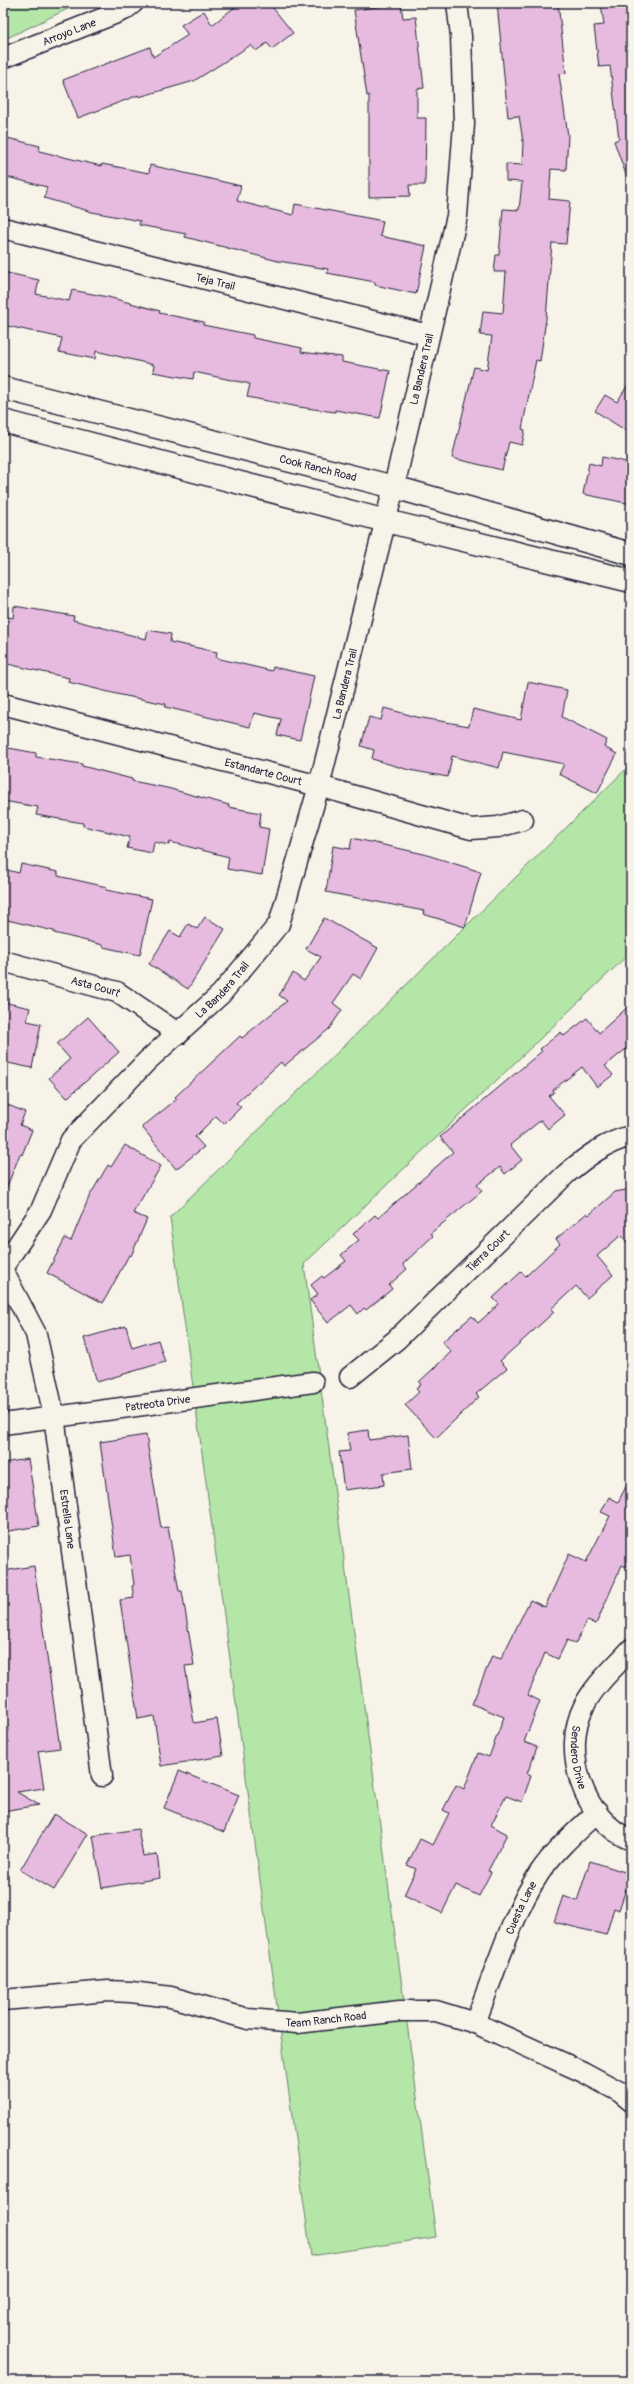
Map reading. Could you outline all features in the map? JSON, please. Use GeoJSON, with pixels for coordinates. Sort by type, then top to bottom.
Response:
{"type":"FeatureCollection","features":[{"type":"Feature","properties":{"kind":"street","name":"Arroyo Lane"},"geometry":{"type":"LineString","coordinates":[[3,58],[124,10],[133,3]]}},
{"type":"Feature","properties":{"kind":"street","name":"La Bandera Trail"},"geometry":{"type":"LineString","coordinates":[[3,1267],[41,1210],[71,1140],[147,1061],[179,1034],[221,994],[279,924],[319,786],[386,521],[428,335],[457,216],[464,124],[461,36],[457,3]]}},
{"type":"Feature","properties":{"kind":"street","name":"Teja Trail"},"geometry":{"type":"LineString","coordinates":[[3,228],[428,335]]}},
{"type":"Feature","properties":{"kind":"street","name":"Cook Ranch Road"},"geometry":{"type":"LineString","coordinates":[[3,388],[394,487],[631,554]]}},
{"type":"Feature","properties":{"kind":"street"},"geometry":{"type":"LineString","coordinates":[[3,421],[386,521],[631,581]]}},
{"type":"Feature","properties":{"kind":"street","name":"Estandarte Court"},"geometry":{"type":"LineString","coordinates":[[3,704],[319,786],[470,829],[498,827],[523,820]]}},
{"type":"Feature","properties":{"kind":"street","name":"Asta Court"},"geometry":{"type":"LineString","coordinates":[[3,961],[117,992],[179,1034]]}},
{"type":"Feature","properties":{"kind":"street","name":"Tierra Court"},"geometry":{"type":"LineString","coordinates":[[350,1377],[396,1340],[566,1174],[594,1152],[607,1145],[631,1136]]}},
{"type":"Feature","properties":{"kind":"street","name":"Estrella Lane"},"geometry":{"type":"LineString","coordinates":[[3,1271],[36,1334],[54,1416],[102,1776]]}},
{"type":"Feature","properties":{"kind":"street","name":"Patreota Drive"},"geometry":{"type":"LineString","coordinates":[[3,1424],[313,1382]]}},
{"type":"Feature","properties":{"kind":"street","name":"Sendero Drive"},"geometry":{"type":"LineString","coordinates":[[631,1649],[587,1701],[576,1731],[578,1771],[589,1801],[597,1812],[616,1831],[631,1840]]}},
{"type":"Feature","properties":{"kind":"street","name":"Cuesta Lane"},"geometry":{"type":"LineString","coordinates":[[475,2023],[530,1889],[540,1873],[562,1845],[597,1812]]}},
{"type":"Feature","properties":{"kind":"street","name":"Team Ranch Road"},"geometry":{"type":"LineString","coordinates":[[3,2000],[108,1991],[131,1992],[171,1997],[248,2019],[283,2022],[316,2022],[418,2010],[452,2014],[601,2080],[631,2101]]}},
{"type":"Feature","properties":{"kind":"green space"},"geometry":{"type":"Polygon","coordinates":[[[3,3],[80,3],[3,40],[3,3]]]}},
{"type":"Feature","properties":{"kind":"green space"},"geometry":{"type":"Polygon","coordinates":[[[631,764],[631,952],[304,1264],[436,2237],[311,2256],[170,1217],[631,764]]]}},
{"type":"Feature","properties":{"kind":"building"},"geometry":{"type":"Polygon","coordinates":[[[240,3],[269,3],[293,33],[272,49],[267,43],[256,51],[251,45],[194,81],[139,97],[139,95],[78,118],[63,80],[150,47],[153,57],[188,35],[181,25],[204,11],[212,25],[240,3]]]}},
{"type":"Feature","properties":{"kind":"building"},"geometry":{"type":"Polygon","coordinates":[[[497,3],[558,3],[566,73],[559,74],[568,136],[566,170],[551,169],[549,199],[570,201],[566,244],[552,243],[546,319],[540,361],[536,360],[522,429],[525,430],[522,445],[509,442],[502,470],[452,458],[474,367],[487,370],[492,336],[480,335],[483,311],[503,313],[506,272],[494,272],[496,255],[499,255],[503,209],[519,210],[522,182],[506,181],[506,164],[522,165],[523,141],[519,116],[508,117],[497,3]]]}},
{"type":"Feature","properties":{"kind":"building"},"geometry":{"type":"Polygon","coordinates":[[[601,3],[631,3],[629,183],[614,141],[619,139],[610,66],[599,67],[594,26],[604,25],[601,3]]]}},
{"type":"Feature","properties":{"kind":"building"},"geometry":{"type":"Polygon","coordinates":[[[401,4],[403,18],[416,17],[424,88],[417,89],[417,118],[426,118],[425,185],[409,185],[410,196],[369,197],[369,95],[367,96],[354,10],[401,4]]]}},
{"type":"Feature","properties":{"kind":"building"},"geometry":{"type":"Polygon","coordinates":[[[3,137],[40,146],[39,151],[101,166],[102,164],[149,173],[150,165],[241,186],[237,201],[293,215],[295,204],[383,221],[380,236],[426,246],[416,294],[375,285],[375,282],[327,273],[328,269],[278,261],[185,237],[186,234],[139,225],[140,221],[92,212],[44,198],[47,187],[3,176],[3,137]]]}},
{"type":"Feature","properties":{"kind":"building"},"geometry":{"type":"Polygon","coordinates":[[[3,272],[39,280],[36,294],[69,301],[72,290],[108,297],[160,311],[159,313],[204,322],[203,325],[253,335],[253,338],[302,348],[301,352],[342,357],[342,362],[390,371],[380,418],[335,410],[335,412],[299,407],[247,397],[250,384],[194,372],[193,379],[153,372],[154,365],[96,351],[95,359],[59,352],[62,338],[3,325],[3,272]]]}},
{"type":"Feature","properties":{"kind":"building"},"geometry":{"type":"Polygon","coordinates":[[[631,380],[631,434],[595,411],[605,395],[617,402],[631,380]]]}},
{"type":"Feature","properties":{"kind":"building"},"geometry":{"type":"Polygon","coordinates":[[[602,457],[631,463],[631,504],[583,494],[589,463],[601,466],[602,457]]]}},
{"type":"Feature","properties":{"kind":"building"},"geometry":{"type":"Polygon","coordinates":[[[14,606],[74,616],[73,620],[146,639],[148,630],[171,634],[170,642],[217,652],[216,658],[272,671],[273,667],[314,676],[300,740],[277,735],[281,719],[254,713],[250,727],[165,707],[166,704],[68,682],[69,678],[3,663],[3,616],[13,618],[14,606]]]}},
{"type":"Feature","properties":{"kind":"building"},"geometry":{"type":"Polygon","coordinates":[[[528,682],[567,690],[562,717],[607,740],[604,747],[617,754],[597,793],[559,774],[564,764],[503,752],[499,768],[452,756],[448,777],[409,770],[372,759],[374,750],[361,746],[369,717],[381,720],[384,708],[417,717],[469,726],[473,709],[521,720],[528,682]]]}},
{"type":"Feature","properties":{"kind":"building"},"geometry":{"type":"Polygon","coordinates":[[[3,747],[36,753],[36,757],[82,764],[82,766],[132,779],[132,781],[167,788],[229,805],[228,807],[261,813],[259,827],[269,829],[262,875],[227,869],[229,857],[170,842],[169,845],[154,842],[152,853],[127,848],[130,837],[83,826],[83,823],[36,815],[38,807],[3,801],[3,747]]]}},
{"type":"Feature","properties":{"kind":"building"},"geometry":{"type":"Polygon","coordinates":[[[352,838],[424,854],[481,872],[465,927],[423,914],[424,911],[326,892],[333,846],[350,849],[352,838]]]}},
{"type":"Feature","properties":{"kind":"building"},"geometry":{"type":"Polygon","coordinates":[[[21,864],[58,872],[58,876],[107,887],[106,890],[152,899],[140,955],[103,947],[103,945],[54,933],[54,931],[3,919],[3,869],[19,873],[21,864]]]}},
{"type":"Feature","properties":{"kind":"building"},"geometry":{"type":"Polygon","coordinates":[[[205,917],[225,929],[188,989],[149,964],[170,931],[180,937],[188,924],[197,929],[205,917]]]}},
{"type":"Feature","properties":{"kind":"building"},"geometry":{"type":"Polygon","coordinates":[[[324,918],[378,948],[361,979],[353,974],[333,1003],[342,1010],[329,1029],[284,1066],[281,1062],[236,1103],[241,1107],[224,1124],[216,1116],[195,1137],[204,1147],[176,1169],[142,1127],[177,1099],[175,1097],[240,1036],[242,1038],[287,1001],[279,995],[293,973],[304,981],[321,957],[306,949],[324,918]]]}},
{"type":"Feature","properties":{"kind":"building"},"geometry":{"type":"Polygon","coordinates":[[[3,1002],[30,1008],[27,1021],[41,1024],[32,1068],[3,1062],[3,1002]]]}},
{"type":"Feature","properties":{"kind":"building"},"geometry":{"type":"Polygon","coordinates":[[[631,1004],[631,1045],[605,1066],[613,1075],[597,1087],[582,1067],[553,1090],[554,1092],[549,1096],[565,1115],[548,1129],[541,1120],[510,1145],[522,1160],[505,1174],[500,1167],[477,1185],[482,1191],[431,1233],[433,1236],[403,1264],[407,1269],[389,1285],[392,1289],[366,1310],[364,1308],[358,1314],[351,1305],[328,1323],[310,1300],[318,1294],[311,1285],[322,1276],[324,1278],[346,1261],[341,1255],[359,1240],[353,1234],[375,1215],[378,1218],[453,1152],[440,1137],[542,1051],[540,1049],[561,1032],[564,1036],[587,1018],[599,1033],[631,1004]]]}},
{"type":"Feature","properties":{"kind":"building"},"geometry":{"type":"Polygon","coordinates":[[[88,1017],[119,1052],[67,1098],[49,1078],[70,1059],[57,1044],[88,1017]]]}},
{"type":"Feature","properties":{"kind":"building"},"geometry":{"type":"Polygon","coordinates":[[[3,1103],[25,1112],[20,1125],[32,1130],[22,1155],[20,1154],[4,1194],[3,1103]]]}},
{"type":"Feature","properties":{"kind":"building"},"geometry":{"type":"Polygon","coordinates":[[[125,1145],[161,1166],[133,1213],[147,1219],[131,1256],[129,1255],[103,1303],[47,1273],[65,1238],[71,1241],[89,1197],[108,1165],[111,1167],[125,1145]]]}},
{"type":"Feature","properties":{"kind":"building"},"geometry":{"type":"Polygon","coordinates":[[[631,1189],[631,1247],[621,1235],[597,1256],[613,1275],[587,1298],[576,1286],[551,1309],[554,1312],[500,1361],[507,1368],[476,1394],[479,1397],[436,1438],[405,1405],[419,1392],[416,1389],[421,1385],[419,1382],[451,1352],[442,1342],[472,1316],[478,1323],[499,1304],[493,1298],[521,1272],[526,1276],[560,1244],[556,1239],[587,1213],[589,1215],[615,1192],[631,1189]]]}},
{"type":"Feature","properties":{"kind":"building"},"geometry":{"type":"Polygon","coordinates":[[[126,1326],[132,1348],[158,1340],[165,1362],[97,1382],[84,1338],[126,1326]]]}},
{"type":"Feature","properties":{"kind":"building"},"geometry":{"type":"Polygon","coordinates":[[[368,1430],[369,1440],[408,1435],[412,1469],[383,1473],[384,1485],[344,1490],[339,1452],[350,1451],[347,1433],[368,1430]]]}},
{"type":"Feature","properties":{"kind":"building"},"geometry":{"type":"Polygon","coordinates":[[[146,1435],[161,1528],[168,1527],[179,1591],[182,1591],[194,1665],[185,1666],[194,1723],[217,1719],[223,1756],[161,1766],[154,1716],[138,1719],[120,1600],[134,1598],[132,1586],[134,1585],[130,1555],[116,1557],[100,1442],[146,1435]]]}},
{"type":"Feature","properties":{"kind":"building"},"geometry":{"type":"Polygon","coordinates":[[[28,1459],[39,1526],[3,1532],[3,1463],[28,1459]]]}},
{"type":"Feature","properties":{"kind":"building"},"geometry":{"type":"Polygon","coordinates":[[[631,1477],[631,1558],[626,1567],[622,1565],[596,1624],[587,1621],[575,1644],[567,1640],[558,1659],[545,1653],[528,1695],[540,1701],[524,1742],[537,1747],[527,1774],[531,1776],[522,1802],[506,1796],[491,1825],[507,1834],[488,1871],[491,1872],[479,1896],[456,1885],[442,1913],[404,1895],[416,1869],[407,1865],[420,1839],[433,1845],[449,1813],[443,1810],[456,1785],[464,1789],[478,1753],[489,1757],[504,1717],[472,1704],[492,1656],[501,1659],[530,1600],[545,1607],[569,1554],[586,1562],[610,1516],[601,1512],[609,1497],[618,1502],[631,1477]]]}},
{"type":"Feature","properties":{"kind":"building"},"geometry":{"type":"Polygon","coordinates":[[[34,1566],[60,1748],[38,1751],[44,1788],[17,1792],[39,1805],[3,1811],[3,1769],[6,1768],[3,1746],[3,1571],[34,1566]]]}},
{"type":"Feature","properties":{"kind":"building"},"geometry":{"type":"Polygon","coordinates":[[[179,1771],[239,1795],[224,1832],[164,1808],[179,1771]]]}},
{"type":"Feature","properties":{"kind":"building"},"geometry":{"type":"Polygon","coordinates":[[[54,1814],[88,1834],[54,1890],[20,1870],[54,1814]]]}},
{"type":"Feature","properties":{"kind":"building"},"geometry":{"type":"Polygon","coordinates":[[[138,1829],[143,1856],[157,1854],[160,1878],[102,1888],[93,1836],[138,1829]]]}},
{"type":"Feature","properties":{"kind":"building"},"geometry":{"type":"Polygon","coordinates":[[[590,1861],[631,1874],[619,1910],[614,1908],[606,1935],[554,1922],[563,1896],[577,1901],[590,1861]]]}}]}
